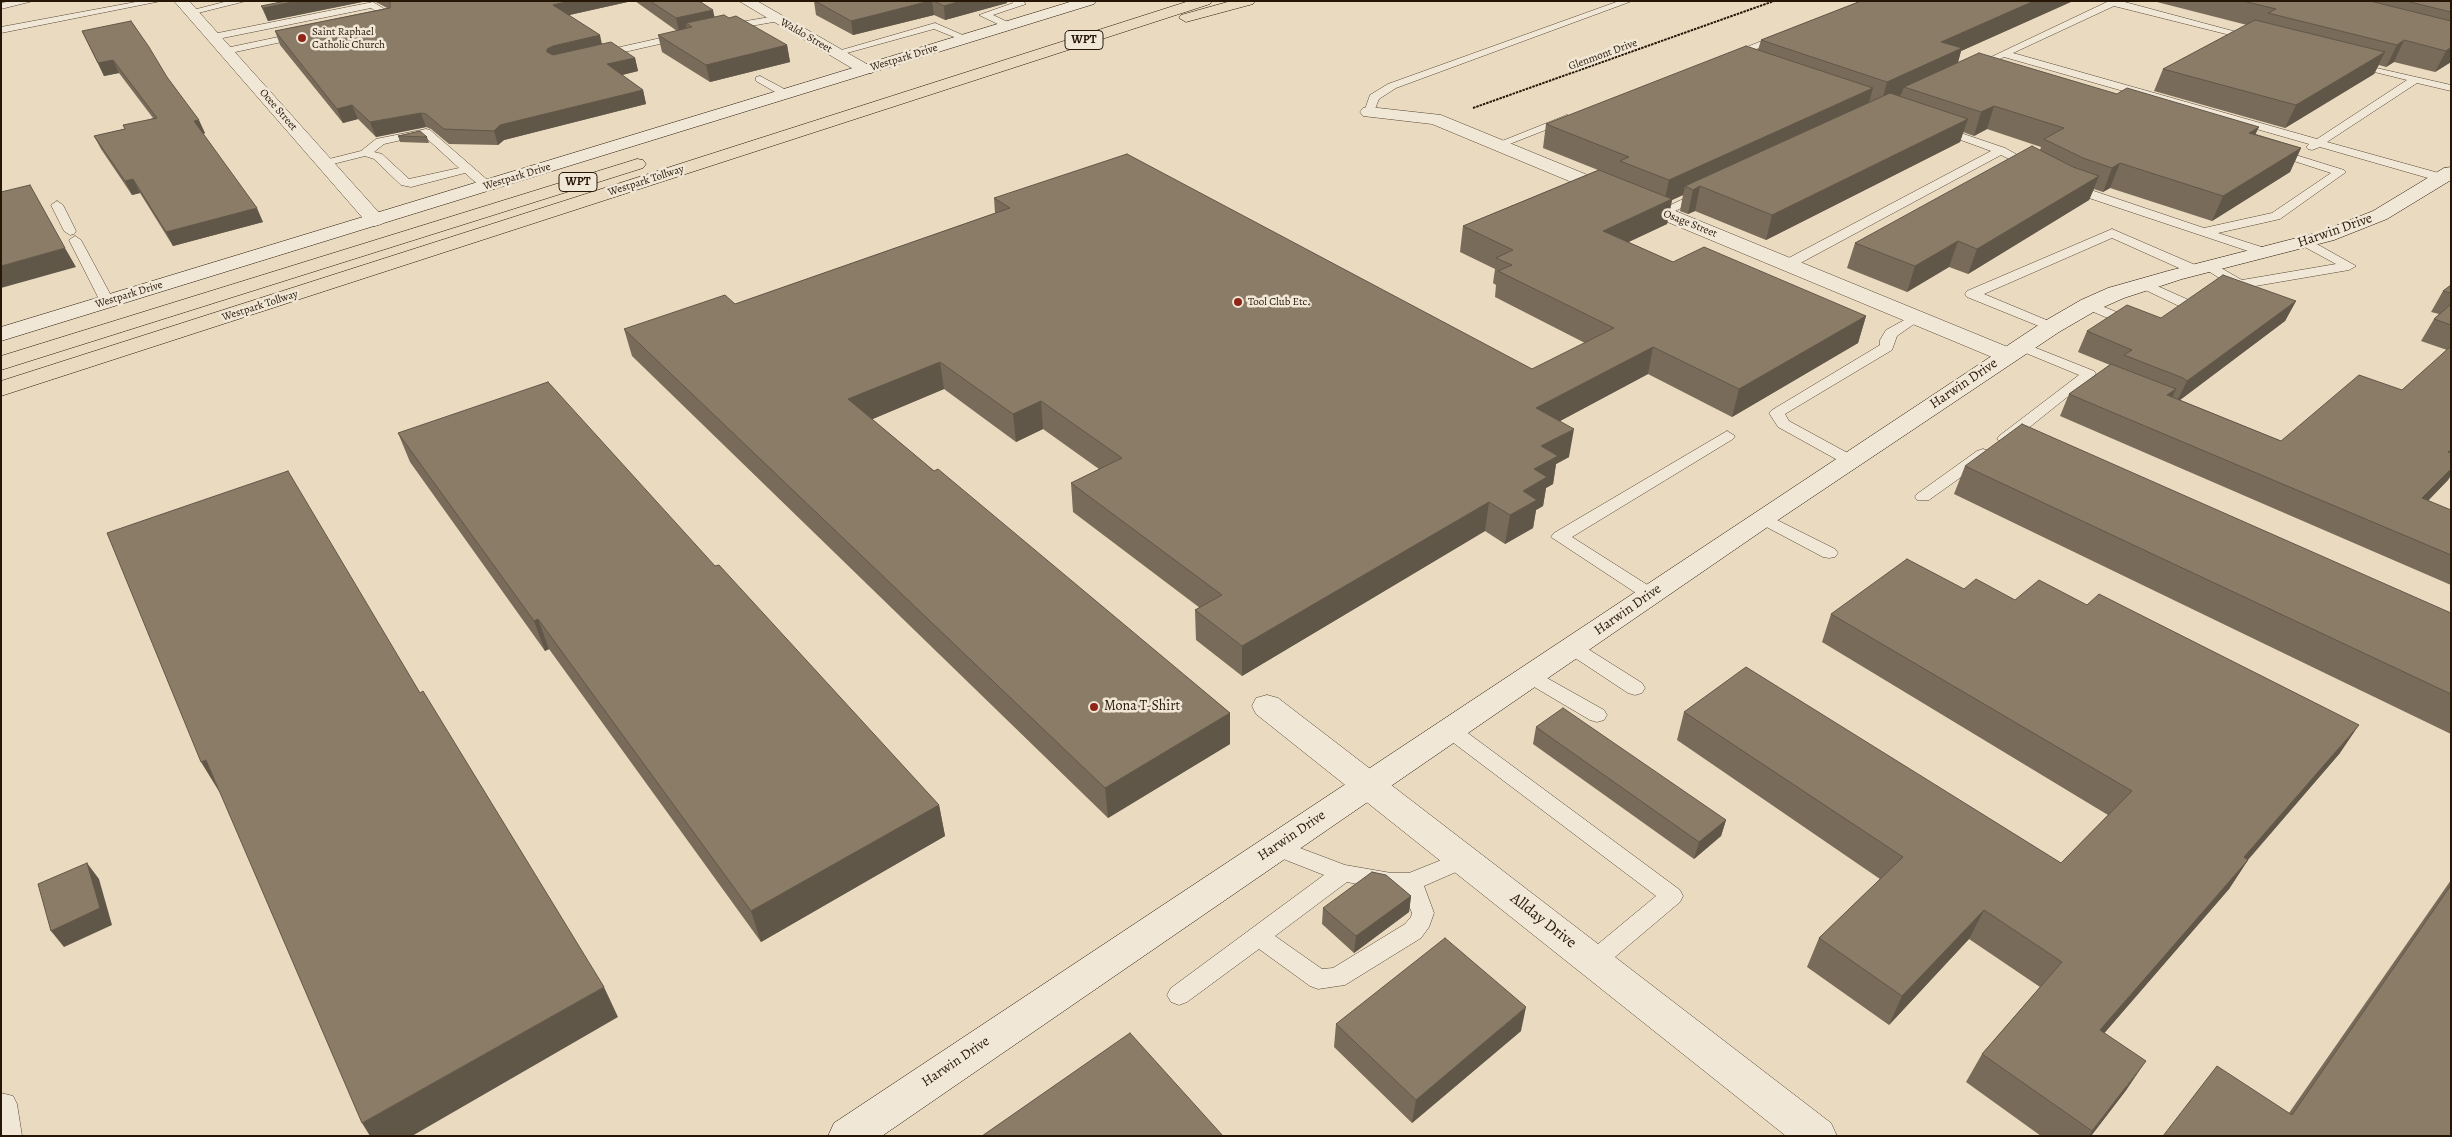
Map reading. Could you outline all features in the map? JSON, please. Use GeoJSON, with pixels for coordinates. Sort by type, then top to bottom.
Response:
{"type":"FeatureCollection","features":[{"type":"Feature","properties":{"kind":"highway","name":"WPT"},"geometry":{"type":"LineString","coordinates":[[784,118],[1156,1]]}},
{"type":"Feature","properties":{"kind":"highway","name":"Westpark Tollway"},"geometry":{"type":"LineString","coordinates":[[1,389],[1205,1]]}},
{"type":"Feature","properties":{"kind":"highway"},"geometry":{"type":"LineString","coordinates":[[963,79],[1248,1]]}},
{"type":"Feature","properties":{"kind":"highway","name":"Westpark Tollway"},"geometry":{"type":"LineString","coordinates":[[1,364],[650,160]]}},
{"type":"Feature","properties":{"kind":"main road","name":"Waldo Street"},"geometry":{"type":"LineString","coordinates":[[746,1],[866,70]]}},
{"type":"Feature","properties":{"kind":"main road","name":"Westpark Drive"},"geometry":{"type":"LineString","coordinates":[[1,334],[967,39],[1078,3]]}},
{"type":"Feature","properties":{"kind":"main road","name":"Ocee Street"},"geometry":{"type":"LineString","coordinates":[[186,6],[374,220]]}},
{"type":"Feature","properties":{"kind":"main road","name":"Osage Street"},"geometry":{"type":"LineString","coordinates":[[1368,112],[1435,119],[1917,317],[2014,350]]}},
{"type":"Feature","properties":{"kind":"main road","name":"Harwin Drive"},"geometry":{"type":"LineString","coordinates":[[848,1136],[1574,648],[1849,460],[2014,350],[2052,327],[2089,305],[2116,293],[2306,242],[2380,216],[2448,174]]}},
{"type":"Feature","properties":{"kind":"main road","name":"Allday Drive"},"geometry":{"type":"LineString","coordinates":[[1267,706],[1818,1136]]}},
{"type":"Feature","properties":{"kind":"lane"},"geometry":{"type":"LineString","coordinates":[[1,6],[29,1]]}},
{"type":"Feature","properties":{"kind":"lane"},"geometry":{"type":"LineString","coordinates":[[1,30],[157,1]]}},
{"type":"Feature","properties":{"kind":"lane"},"geometry":{"type":"LineString","coordinates":[[186,6],[242,1]]}},
{"type":"Feature","properties":{"kind":"lane"},"geometry":{"type":"LineString","coordinates":[[1009,26],[984,15],[1021,4],[1015,1]]}},
{"type":"Feature","properties":{"kind":"lane"},"geometry":{"type":"LineString","coordinates":[[1368,112],[1374,96],[1392,86],[1628,1]]}},
{"type":"Feature","properties":{"kind":"lane"},"geometry":{"type":"LineString","coordinates":[[1963,73],[2116,2],[2266,41]]}},
{"type":"Feature","properties":{"kind":"lane"},"geometry":{"type":"LineString","coordinates":[[214,37],[373,5],[391,16],[372,21]]}},
{"type":"Feature","properties":{"kind":"lane"},"geometry":{"type":"LineString","coordinates":[[718,28],[753,24],[776,18]]}},
{"type":"Feature","properties":{"kind":"lane"},"geometry":{"type":"LineString","coordinates":[[836,53],[935,26],[967,39]]}},
{"type":"Feature","properties":{"kind":"lane"},"geometry":{"type":"LineString","coordinates":[[226,51],[314,33]]}},
{"type":"Feature","properties":{"kind":"lane"},"geometry":{"type":"LineString","coordinates":[[586,57],[692,33]]}},
{"type":"Feature","properties":{"kind":"lane"},"geometry":{"type":"LineString","coordinates":[[1744,64],[1720,59],[1789,33]]}},
{"type":"Feature","properties":{"kind":"lane"},"geometry":{"type":"LineString","coordinates":[[2017,48],[2330,136],[2448,174]]}},
{"type":"Feature","properties":{"kind":"lane"},"geometry":{"type":"LineString","coordinates":[[2004,54],[2318,143],[2448,174]]}},
{"type":"Feature","properties":{"kind":"lane"},"geometry":{"type":"LineString","coordinates":[[2341,60],[2451,88]]}},
{"type":"Feature","properties":{"kind":"lane"},"geometry":{"type":"LineString","coordinates":[[1980,64],[1999,70]]}},
{"type":"Feature","properties":{"kind":"lane"},"geometry":{"type":"LineString","coordinates":[[760,79],[786,94]]}},
{"type":"Feature","properties":{"kind":"lane"},"geometry":{"type":"LineString","coordinates":[[2294,158],[2416,80]]}},
{"type":"Feature","properties":{"kind":"lane"},"geometry":{"type":"LineString","coordinates":[[1498,145],[1580,113]]}},
{"type":"Feature","properties":{"kind":"lane"},"geometry":{"type":"LineString","coordinates":[[1928,125],[2001,150],[2044,173]]}},
{"type":"Feature","properties":{"kind":"lane"},"geometry":{"type":"LineString","coordinates":[[325,163],[364,153],[380,142],[426,132],[487,186]]}},
{"type":"Feature","properties":{"kind":"lane"},"geometry":{"type":"LineString","coordinates":[[2204,232],[2276,216],[2340,172],[2266,149]]}},
{"type":"Feature","properties":{"kind":"lane"},"geometry":{"type":"LineString","coordinates":[[1788,264],[2001,150]]}},
{"type":"Feature","properties":{"kind":"lane"},"geometry":{"type":"LineString","coordinates":[[364,153],[378,156],[405,182],[411,183],[468,169]]}},
{"type":"Feature","properties":{"kind":"lane"},"geometry":{"type":"LineString","coordinates":[[2061,182],[2266,253]]}},
{"type":"Feature","properties":{"kind":"lane"},"geometry":{"type":"LineString","coordinates":[[1662,212],[1715,188]]}},
{"type":"Feature","properties":{"kind":"lane"},"geometry":{"type":"LineString","coordinates":[[57,205],[107,301]]}},
{"type":"Feature","properties":{"kind":"lane"},"geometry":{"type":"LineString","coordinates":[[2052,327],[1972,294],[2112,233],[2241,284]]}},
{"type":"Feature","properties":{"kind":"lane"},"geometry":{"type":"LineString","coordinates":[[2170,314],[2206,292],[2241,284],[2349,266],[2306,242]]}},
{"type":"Feature","properties":{"kind":"lane"},"geometry":{"type":"LineString","coordinates":[[2144,284],[2186,304]]}},
{"type":"Feature","properties":{"kind":"lane"},"geometry":{"type":"LineString","coordinates":[[2089,305],[2147,329]]}},
{"type":"Feature","properties":{"kind":"lane"},"geometry":{"type":"LineString","coordinates":[[1849,460],[1783,424],[1777,413],[1887,347],[1887,340],[1891,333],[1917,317]]}},
{"type":"Feature","properties":{"kind":"lane"},"geometry":{"type":"LineString","coordinates":[[2014,350],[2106,381]]}},
{"type":"Feature","properties":{"kind":"lane"},"geometry":{"type":"LineString","coordinates":[[1923,497],[2025,425],[2089,374]]}},
{"type":"Feature","properties":{"kind":"lane"},"geometry":{"type":"LineString","coordinates":[[1651,595],[1560,537],[1727,436]]}},
{"type":"Feature","properties":{"kind":"lane"},"geometry":{"type":"LineString","coordinates":[[1763,518],[1829,553]]}},
{"type":"Feature","properties":{"kind":"lane"},"geometry":{"type":"LineString","coordinates":[[1574,648],[1635,688]]}},
{"type":"Feature","properties":{"kind":"lane"},"geometry":{"type":"LineString","coordinates":[[1531,676],[1598,715]]}},
{"type":"Feature","properties":{"kind":"lane"},"geometry":{"type":"LineString","coordinates":[[1450,730],[1672,896],[1594,961]]}},
{"type":"Feature","properties":{"kind":"lane"},"geometry":{"type":"LineString","coordinates":[[1276,847],[1343,873],[1391,882],[1411,882],[1464,859]]}},
{"type":"Feature","properties":{"kind":"lane"},"geometry":{"type":"LineString","coordinates":[[1179,995],[1343,873]]}},
{"type":"Feature","properties":{"kind":"lane"},"geometry":{"type":"LineString","coordinates":[[1259,936],[1318,979],[1337,978],[1413,931],[1421,921],[1423,913],[1411,882]]}},
{"type":"Feature","properties":{"kind":"lane"},"geometry":{"type":"LineString","coordinates":[[1,1105],[4,1104],[9,1136]]}},
{"type":"Feature","properties":{"kind":"path","name":"Glenmont Drive"},"geometry":{"type":"LineString","coordinates":[[1435,119],[1468,110],[1565,77],[1774,1]]}},
{"type":"Feature","properties":{"kind":"building"},"geometry":{"type":"Polygon","coordinates":[[[286,1],[297,1],[263,8],[261,6],[286,1]]]}},
{"type":"Feature","properties":{"kind":"building"},"geometry":{"type":"Polygon","coordinates":[[[390,1],[570,1],[553,5],[600,35],[553,46],[547,49],[547,52],[553,55],[611,42],[635,58],[607,64],[643,90],[500,125],[494,131],[444,129],[426,114],[421,113],[370,122],[352,105],[337,109],[275,31],[390,8],[390,1]]]}},
{"type":"Feature","properties":{"kind":"building"},"geometry":{"type":"Polygon","coordinates":[[[650,1],[699,1],[713,10],[676,18],[650,1]]]}},
{"type":"Feature","properties":{"kind":"building"},"geometry":{"type":"Polygon","coordinates":[[[815,1],[930,1],[851,21],[815,1]]]}},
{"type":"Feature","properties":{"kind":"building"},"geometry":{"type":"Polygon","coordinates":[[[934,1],[961,1],[944,6],[934,1]]]}},
{"type":"Feature","properties":{"kind":"building"},"geometry":{"type":"Polygon","coordinates":[[[1861,1],[2034,1],[1941,42],[1962,48],[1887,82],[1761,40],[1861,1]]]}},
{"type":"Feature","properties":{"kind":"building"},"geometry":{"type":"Polygon","coordinates":[[[2243,1],[2370,1],[2451,21],[2451,47],[2446,51],[2404,40],[2397,45],[2268,13],[2276,9],[2243,1]]]}},
{"type":"Feature","properties":{"kind":"building"},"geometry":{"type":"Polygon","coordinates":[[[2406,1],[2451,1],[2451,12],[2406,1]]]}},
{"type":"Feature","properties":{"kind":"building"},"geometry":{"type":"Polygon","coordinates":[[[724,15],[729,18],[736,16],[787,45],[706,65],[658,35],[692,27],[686,23],[724,15]]]}},
{"type":"Feature","properties":{"kind":"building"},"geometry":{"type":"Polygon","coordinates":[[[2255,20],[2385,52],[2296,105],[2163,69],[2255,20]]]}},
{"type":"Feature","properties":{"kind":"building"},"geometry":{"type":"Polygon","coordinates":[[[131,21],[167,77],[199,120],[194,121],[257,208],[166,232],[133,179],[125,181],[94,136],[125,129],[123,125],[157,118],[113,60],[98,63],[82,31],[131,21]]]}},
{"type":"Feature","properties":{"kind":"building"},"geometry":{"type":"Polygon","coordinates":[[[1746,46],[1873,88],[1669,180],[1620,161],[1629,157],[1546,124],[1746,46]]]}},
{"type":"Feature","properties":{"kind":"building"},"geometry":{"type":"Polygon","coordinates":[[[1979,53],[2117,94],[2127,88],[2259,127],[2249,133],[2301,148],[2223,196],[2120,163],[2112,168],[2083,158],[2044,139],[2064,128],[1994,106],[1981,112],[1904,87],[1979,53]]]}},
{"type":"Feature","properties":{"kind":"building"},"geometry":{"type":"Polygon","coordinates":[[[1890,93],[1968,119],[1772,215],[1700,186],[1693,190],[1685,186],[1890,93]]]}},
{"type":"Feature","properties":{"kind":"building"},"geometry":{"type":"Polygon","coordinates":[[[420,131],[427,137],[398,136],[420,131]]]}},
{"type":"Feature","properties":{"kind":"building"},"geometry":{"type":"Polygon","coordinates":[[[2032,146],[2073,167],[2099,176],[1977,249],[1958,241],[1915,266],[1855,243],[2032,146]]]}},
{"type":"Feature","properties":{"kind":"building"},"geometry":{"type":"Polygon","coordinates":[[[1127,154],[1532,369],[1614,328],[1498,271],[1512,265],[1496,258],[1513,250],[1463,226],[1599,170],[1672,199],[1603,231],[1673,262],[1704,247],[1866,316],[1739,389],[1653,347],[1536,408],[1574,429],[1541,446],[1558,456],[1534,469],[1547,477],[1523,491],[1537,500],[1510,515],[1489,502],[1242,646],[1195,610],[1222,595],[1071,483],[1122,458],[1041,401],[1013,414],[940,362],[848,399],[934,471],[938,469],[1230,713],[1105,788],[624,329],[725,295],[735,304],[1010,208],[994,198],[1127,154]]]}},
{"type":"Feature","properties":{"kind":"building"},"geometry":{"type":"Polygon","coordinates":[[[30,185],[65,248],[1,266],[1,192],[30,185]]]}},
{"type":"Feature","properties":{"kind":"building"},"geometry":{"type":"Polygon","coordinates":[[[2223,275],[2296,301],[2187,381],[2124,355],[2132,350],[2087,331],[2127,305],[2161,318],[2223,275]]]}},
{"type":"Feature","properties":{"kind":"building"},"geometry":{"type":"Polygon","coordinates":[[[2451,285],[2451,293],[2443,291],[2451,285]]]}},
{"type":"Feature","properties":{"kind":"building"},"geometry":{"type":"Polygon","coordinates":[[[2451,304],[2451,325],[2434,319],[2451,304]]]}},
{"type":"Feature","properties":{"kind":"building"},"geometry":{"type":"Polygon","coordinates":[[[2451,346],[2451,450],[2448,452],[2451,453],[2451,469],[2422,498],[2451,510],[2451,555],[2069,394],[2111,364],[2176,389],[2167,395],[2281,441],[2359,375],[2402,390],[2451,346]]]}},
{"type":"Feature","properties":{"kind":"building"},"geometry":{"type":"Polygon","coordinates":[[[548,382],[715,566],[719,565],[939,805],[751,911],[538,619],[534,621],[398,433],[548,382]]]}},
{"type":"Feature","properties":{"kind":"building"},"geometry":{"type":"Polygon","coordinates":[[[2022,424],[2451,613],[2451,694],[1965,466],[2022,424]]]}},
{"type":"Feature","properties":{"kind":"building"},"geometry":{"type":"Polygon","coordinates":[[[288,471],[420,693],[423,691],[604,987],[362,1123],[206,760],[201,762],[107,533],[288,471]]]}},
{"type":"Feature","properties":{"kind":"building"},"geometry":{"type":"Polygon","coordinates":[[[1907,559],[1964,589],[1976,579],[2015,600],[2039,580],[2087,605],[2099,594],[2359,725],[2244,857],[2248,860],[2100,1030],[2146,1061],[2092,1131],[1982,1054],[2062,962],[1984,910],[1902,996],[1819,938],[1903,857],[1684,712],[1746,667],[2061,863],[2132,791],[1831,614],[1907,559]]]}},
{"type":"Feature","properties":{"kind":"building"},"geometry":{"type":"Polygon","coordinates":[[[1563,708],[1726,820],[1699,842],[1536,727],[1563,708]]]}},
{"type":"Feature","properties":{"kind":"building"},"geometry":{"type":"Polygon","coordinates":[[[87,863],[100,908],[51,931],[38,884],[87,863]]]}},
{"type":"Feature","properties":{"kind":"building"},"geometry":{"type":"Polygon","coordinates":[[[1372,872],[1386,875],[1411,896],[1356,936],[1323,908],[1372,872]]]}},
{"type":"Feature","properties":{"kind":"building"},"geometry":{"type":"Polygon","coordinates":[[[2451,885],[2451,1136],[2163,1136],[2217,1066],[2292,1115],[2451,885]]]}},
{"type":"Feature","properties":{"kind":"building"},"geometry":{"type":"Polygon","coordinates":[[[1445,938],[1526,1007],[1416,1100],[1336,1024],[1445,938]]]}},
{"type":"Feature","properties":{"kind":"building"},"geometry":{"type":"Polygon","coordinates":[[[1130,1033],[1223,1136],[982,1136],[1130,1033]]]}},
{"type":"Feature","properties":{"kind":"place","name":"Saint Raphael Catholic Church"},"geometry":{"type":"Point","coordinates":[302,38]}},
{"type":"Feature","properties":{"kind":"place","name":"Tool Club Etc."},"geometry":{"type":"Point","coordinates":[1238,302]}},
{"type":"Feature","properties":{"kind":"place","name":"Mona T-Shirt"},"geometry":{"type":"Point","coordinates":[1094,707]}}]}
